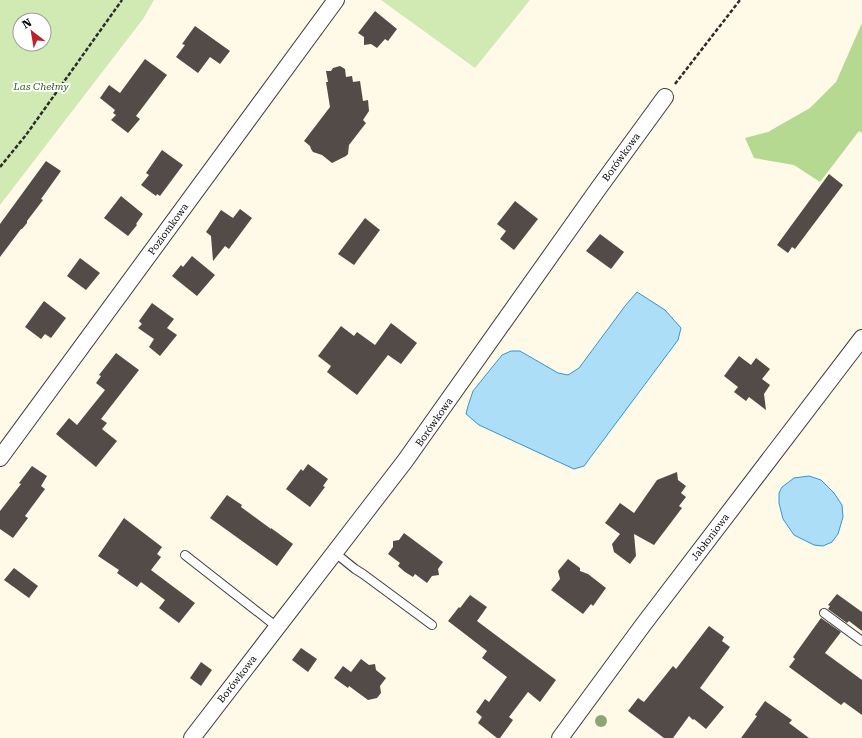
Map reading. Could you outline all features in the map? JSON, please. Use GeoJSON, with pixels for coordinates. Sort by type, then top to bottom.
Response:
{"type":"FeatureCollection","features":[{"type":"Feature","properties":{"kind":"street","name":"Poziomkowa"},"geometry":{"type":"LineString","coordinates":[[0,458],[336,0]]}},
{"type":"Feature","properties":{"kind":"street","name":"Borówkowa"},"geometry":{"type":"LineString","coordinates":[[192,738],[334,552],[405,462],[665,97]]}},
{"type":"Feature","properties":{"kind":"street","name":"Jabłoniowa"},"geometry":{"type":"LineString","coordinates":[[560,738],[643,625],[862,338]]}},
{"type":"Feature","properties":{"kind":"lane"},"geometry":{"type":"LineString","coordinates":[[334,552],[432,625]]}},
{"type":"Feature","properties":{"kind":"lane"},"geometry":{"type":"LineString","coordinates":[[185,555],[277,627]]}},
{"type":"Feature","properties":{"kind":"lane"},"geometry":{"type":"LineString","coordinates":[[824,613],[862,641]]}},
{"type":"Feature","properties":{"kind":"path"},"geometry":{"type":"LineString","coordinates":[[0,167],[26,134],[122,0]]}},
{"type":"Feature","properties":{"kind":"path"},"geometry":{"type":"LineString","coordinates":[[665,97],[740,0]]}},
{"type":"Feature","properties":{"kind":"green space","name":"Las Chełmy"},"geometry":{"type":"Polygon","coordinates":[[[0,0],[154,0],[143,19],[0,205],[0,0]]]}},
{"type":"Feature","properties":{"kind":"green space"},"geometry":{"type":"Polygon","coordinates":[[[381,0],[530,0],[475,68],[381,0]]]}},
{"type":"Feature","properties":{"kind":"green space"},"geometry":{"type":"Polygon","coordinates":[[[862,23],[862,133],[859,131],[820,182],[794,165],[754,158],[745,138],[768,132],[810,108],[836,82],[862,23]]]}},
{"type":"Feature","properties":{"kind":"water"},"geometry":{"type":"Polygon","coordinates":[[[637,292],[665,310],[681,328],[678,340],[584,466],[574,469],[479,425],[466,414],[473,391],[502,355],[511,351],[520,351],[558,373],[568,375],[579,368],[637,292]]]}},
{"type":"Feature","properties":{"kind":"water"},"geometry":{"type":"Polygon","coordinates":[[[809,476],[821,480],[834,493],[842,505],[843,517],[838,534],[832,542],[823,546],[814,545],[794,535],[783,519],[779,503],[779,493],[782,487],[794,478],[809,476]]]}},
{"type":"Feature","properties":{"kind":"building"},"geometry":{"type":"Polygon","coordinates":[[[375,11],[397,29],[388,41],[385,39],[377,48],[371,44],[364,45],[364,37],[358,33],[375,11]]]}},
{"type":"Feature","properties":{"kind":"building"},"geometry":{"type":"Polygon","coordinates":[[[195,26],[230,51],[220,64],[210,57],[198,73],[176,57],[185,45],[182,44],[195,26]]]}},
{"type":"Feature","properties":{"kind":"building"},"geometry":{"type":"Polygon","coordinates":[[[145,59],[167,75],[136,116],[140,119],[128,133],[111,120],[116,115],[113,113],[115,110],[100,98],[109,85],[120,93],[145,59]]]}},
{"type":"Feature","properties":{"kind":"building"},"geometry":{"type":"Polygon","coordinates":[[[340,66],[345,69],[346,77],[352,76],[353,82],[360,81],[363,101],[368,100],[369,111],[363,120],[366,123],[349,145],[348,154],[332,163],[322,155],[313,152],[310,146],[304,141],[330,107],[326,82],[328,82],[326,71],[331,71],[333,68],[340,66]]]}},
{"type":"Feature","properties":{"kind":"building"},"geometry":{"type":"Polygon","coordinates":[[[162,150],[183,165],[160,196],[157,194],[156,196],[141,185],[149,175],[146,173],[162,150]]]}},
{"type":"Feature","properties":{"kind":"building"},"geometry":{"type":"Polygon","coordinates":[[[46,161],[61,171],[41,199],[43,200],[27,223],[0,257],[0,224],[46,161]]]}},
{"type":"Feature","properties":{"kind":"building"},"geometry":{"type":"Polygon","coordinates":[[[829,174],[843,185],[795,249],[792,247],[788,253],[777,245],[829,174]]]}},
{"type":"Feature","properties":{"kind":"building"},"geometry":{"type":"Polygon","coordinates":[[[121,196],[143,214],[136,224],[137,225],[128,236],[104,218],[121,196]]]}},
{"type":"Feature","properties":{"kind":"building"},"geometry":{"type":"Polygon","coordinates":[[[515,201],[538,219],[514,250],[500,239],[506,231],[497,224],[515,201]]]}},
{"type":"Feature","properties":{"kind":"building"},"geometry":{"type":"Polygon","coordinates":[[[240,209],[252,218],[229,249],[225,246],[213,261],[211,236],[206,232],[221,210],[233,218],[240,209]]]}},
{"type":"Feature","properties":{"kind":"building"},"geometry":{"type":"Polygon","coordinates":[[[365,218],[380,230],[354,265],[338,254],[365,218]]]}},
{"type":"Feature","properties":{"kind":"building"},"geometry":{"type":"Polygon","coordinates":[[[600,234],[624,252],[611,269],[586,251],[600,234]]]}},
{"type":"Feature","properties":{"kind":"building"},"geometry":{"type":"Polygon","coordinates":[[[192,256],[215,275],[197,296],[172,276],[181,265],[183,267],[192,256]]]}},
{"type":"Feature","properties":{"kind":"building"},"geometry":{"type":"Polygon","coordinates":[[[80,258],[100,273],[86,290],[67,276],[80,258]]]}},
{"type":"Feature","properties":{"kind":"building"},"geometry":{"type":"Polygon","coordinates":[[[44,301],[66,318],[51,338],[45,334],[41,339],[25,327],[44,301]]]}},
{"type":"Feature","properties":{"kind":"building"},"geometry":{"type":"Polygon","coordinates":[[[152,303],[174,319],[167,328],[177,335],[160,356],[149,347],[154,339],[138,328],[142,324],[139,321],[152,303]]]}},
{"type":"Feature","properties":{"kind":"building"},"geometry":{"type":"Polygon","coordinates":[[[391,323],[417,343],[401,364],[388,355],[357,395],[327,372],[331,366],[318,356],[341,326],[354,336],[357,332],[375,345],[391,323]]]}},
{"type":"Feature","properties":{"kind":"building"},"geometry":{"type":"Polygon","coordinates":[[[116,353],[139,370],[101,419],[107,423],[102,429],[117,441],[96,467],[56,434],[69,418],[77,425],[105,390],[96,383],[101,376],[99,375],[116,353]]]}},
{"type":"Feature","properties":{"kind":"building"},"geometry":{"type":"Polygon","coordinates":[[[739,356],[751,365],[756,358],[770,369],[762,379],[770,385],[764,394],[766,410],[749,397],[746,401],[734,392],[738,387],[724,376],[739,356]]]}},
{"type":"Feature","properties":{"kind":"building"},"geometry":{"type":"Polygon","coordinates":[[[308,464],[328,479],[323,486],[325,487],[310,507],[286,489],[301,469],[303,471],[308,464]]]}},
{"type":"Feature","properties":{"kind":"building"},"geometry":{"type":"Polygon","coordinates":[[[32,466],[47,476],[41,486],[45,489],[25,516],[28,518],[13,538],[0,529],[0,511],[21,484],[19,483],[32,466]]]}},
{"type":"Feature","properties":{"kind":"building"},"geometry":{"type":"Polygon","coordinates":[[[677,472],[678,480],[686,486],[681,493],[686,497],[679,506],[682,508],[654,545],[634,534],[636,556],[630,564],[614,552],[612,544],[620,534],[605,523],[620,503],[634,513],[657,480],[677,472]]]}},
{"type":"Feature","properties":{"kind":"building"},"geometry":{"type":"Polygon","coordinates":[[[227,495],[242,505],[241,507],[293,544],[277,566],[210,518],[227,495]]]}},
{"type":"Feature","properties":{"kind":"building"},"geometry":{"type":"Polygon","coordinates":[[[124,518],[162,547],[157,554],[161,557],[151,570],[195,603],[179,623],[159,608],[165,600],[141,582],[137,587],[117,573],[119,570],[98,556],[124,518]]]}},
{"type":"Feature","properties":{"kind":"building"},"geometry":{"type":"Polygon","coordinates":[[[404,533],[443,562],[438,569],[439,575],[432,576],[427,583],[415,574],[413,577],[405,572],[398,566],[400,563],[388,554],[393,547],[393,541],[399,540],[404,533]]]}},
{"type":"Feature","properties":{"kind":"building"},"geometry":{"type":"Polygon","coordinates":[[[568,559],[580,568],[580,571],[588,574],[606,588],[593,606],[591,604],[583,614],[551,590],[560,579],[558,571],[568,559]]]}},
{"type":"Feature","properties":{"kind":"building"},"geometry":{"type":"Polygon","coordinates":[[[14,568],[38,586],[29,598],[4,580],[14,568]]]}},
{"type":"Feature","properties":{"kind":"building"},"geometry":{"type":"Polygon","coordinates":[[[837,594],[862,612],[862,631],[849,621],[847,623],[828,609],[830,606],[828,605],[837,594]]]}},
{"type":"Feature","properties":{"kind":"building"},"geometry":{"type":"Polygon","coordinates":[[[470,595],[487,607],[477,621],[556,680],[540,702],[528,692],[509,717],[513,720],[500,738],[497,738],[478,723],[482,717],[476,712],[485,699],[489,702],[507,677],[482,658],[487,651],[448,621],[470,595]]]}},
{"type":"Feature","properties":{"kind":"building"},"geometry":{"type":"Polygon","coordinates":[[[821,618],[841,632],[825,653],[862,680],[862,715],[844,702],[841,705],[789,667],[795,659],[793,657],[821,618]]]}},
{"type":"Feature","properties":{"kind":"building"},"geometry":{"type":"Polygon","coordinates":[[[709,626],[724,637],[722,641],[730,647],[700,688],[724,707],[706,729],[689,716],[673,738],[664,738],[628,711],[638,698],[644,702],[673,666],[676,669],[709,626]]]}},
{"type":"Feature","properties":{"kind":"building"},"geometry":{"type":"Polygon","coordinates":[[[301,648],[317,659],[308,672],[292,660],[301,648]]]}},
{"type":"Feature","properties":{"kind":"building"},"geometry":{"type":"Polygon","coordinates":[[[361,659],[369,665],[375,664],[376,670],[386,678],[380,686],[381,693],[377,698],[368,700],[349,686],[348,688],[334,678],[343,666],[351,672],[361,659]]]}},
{"type":"Feature","properties":{"kind":"building"},"geometry":{"type":"Polygon","coordinates":[[[201,662],[212,670],[201,686],[190,678],[201,662]]]}},
{"type":"Feature","properties":{"kind":"building"},"geometry":{"type":"Polygon","coordinates":[[[765,701],[792,720],[789,723],[809,738],[741,738],[757,716],[755,715],[765,701]]]}}]}
